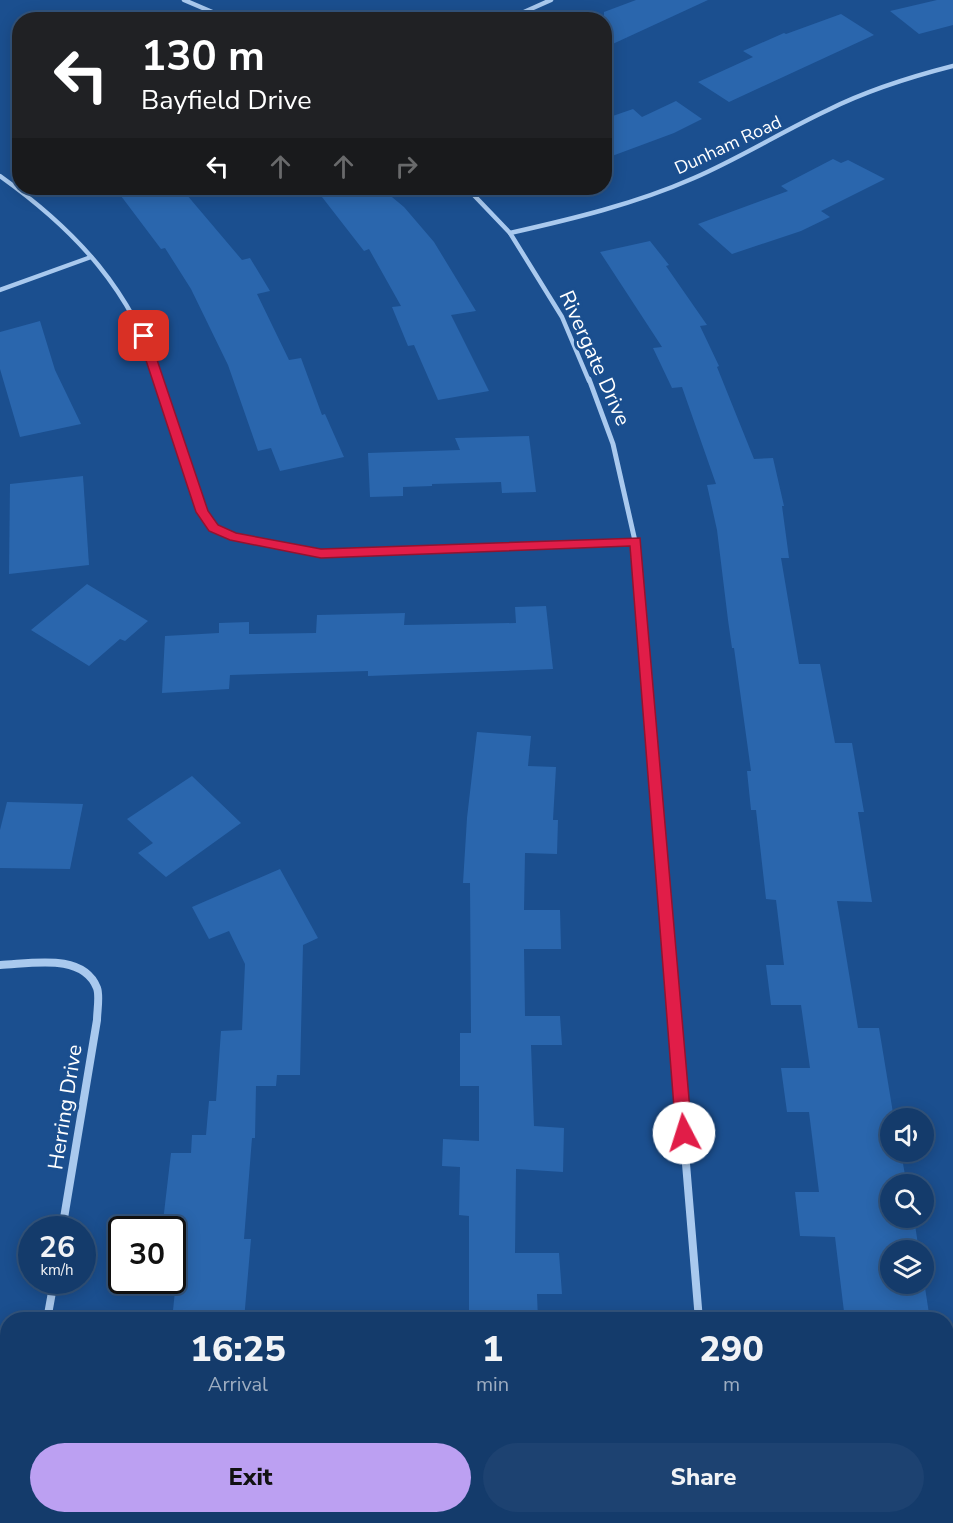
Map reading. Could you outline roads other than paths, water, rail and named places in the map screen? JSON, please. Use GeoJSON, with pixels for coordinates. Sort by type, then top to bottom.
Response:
{"type":"FeatureCollection","features":[{"type":"Feature","properties":{"kind":"street"},"geometry":{"type":"LineString","coordinates":[[184,0],[212,12]]}},
{"type":"Feature","properties":{"kind":"street"},"geometry":{"type":"LineString","coordinates":[[524,12],[551,0]]}},
{"type":"Feature","properties":{"kind":"street","name":"Dunham Road"},"geometry":{"type":"LineString","coordinates":[[510,233],[567,221],[665,189],[694,178],[846,101],[908,78],[953,66]]}},
{"type":"Feature","properties":{"kind":"street"},"geometry":{"type":"LineString","coordinates":[[26,195],[68,229],[111,279],[127,302],[144,336],[202,512],[214,528],[243,539],[321,553],[635,541]]}},
{"type":"Feature","properties":{"kind":"street","name":"Rivergate Drive"},"geometry":{"type":"LineString","coordinates":[[474,195],[510,233],[562,317],[596,396],[612,444],[635,541],[698,1312]]}},
{"type":"Feature","properties":{"kind":"street"},"geometry":{"type":"LineString","coordinates":[[0,290],[91,257]]}},
{"type":"Feature","properties":{"kind":"street","name":"Herring Drive"},"geometry":{"type":"LineString","coordinates":[[0,965],[61,963],[86,971],[98,989],[92,1058],[64,1216]]}},
{"type":"Feature","properties":{"kind":"street"},"geometry":{"type":"LineString","coordinates":[[48,1312],[52,1294]]}}]}
